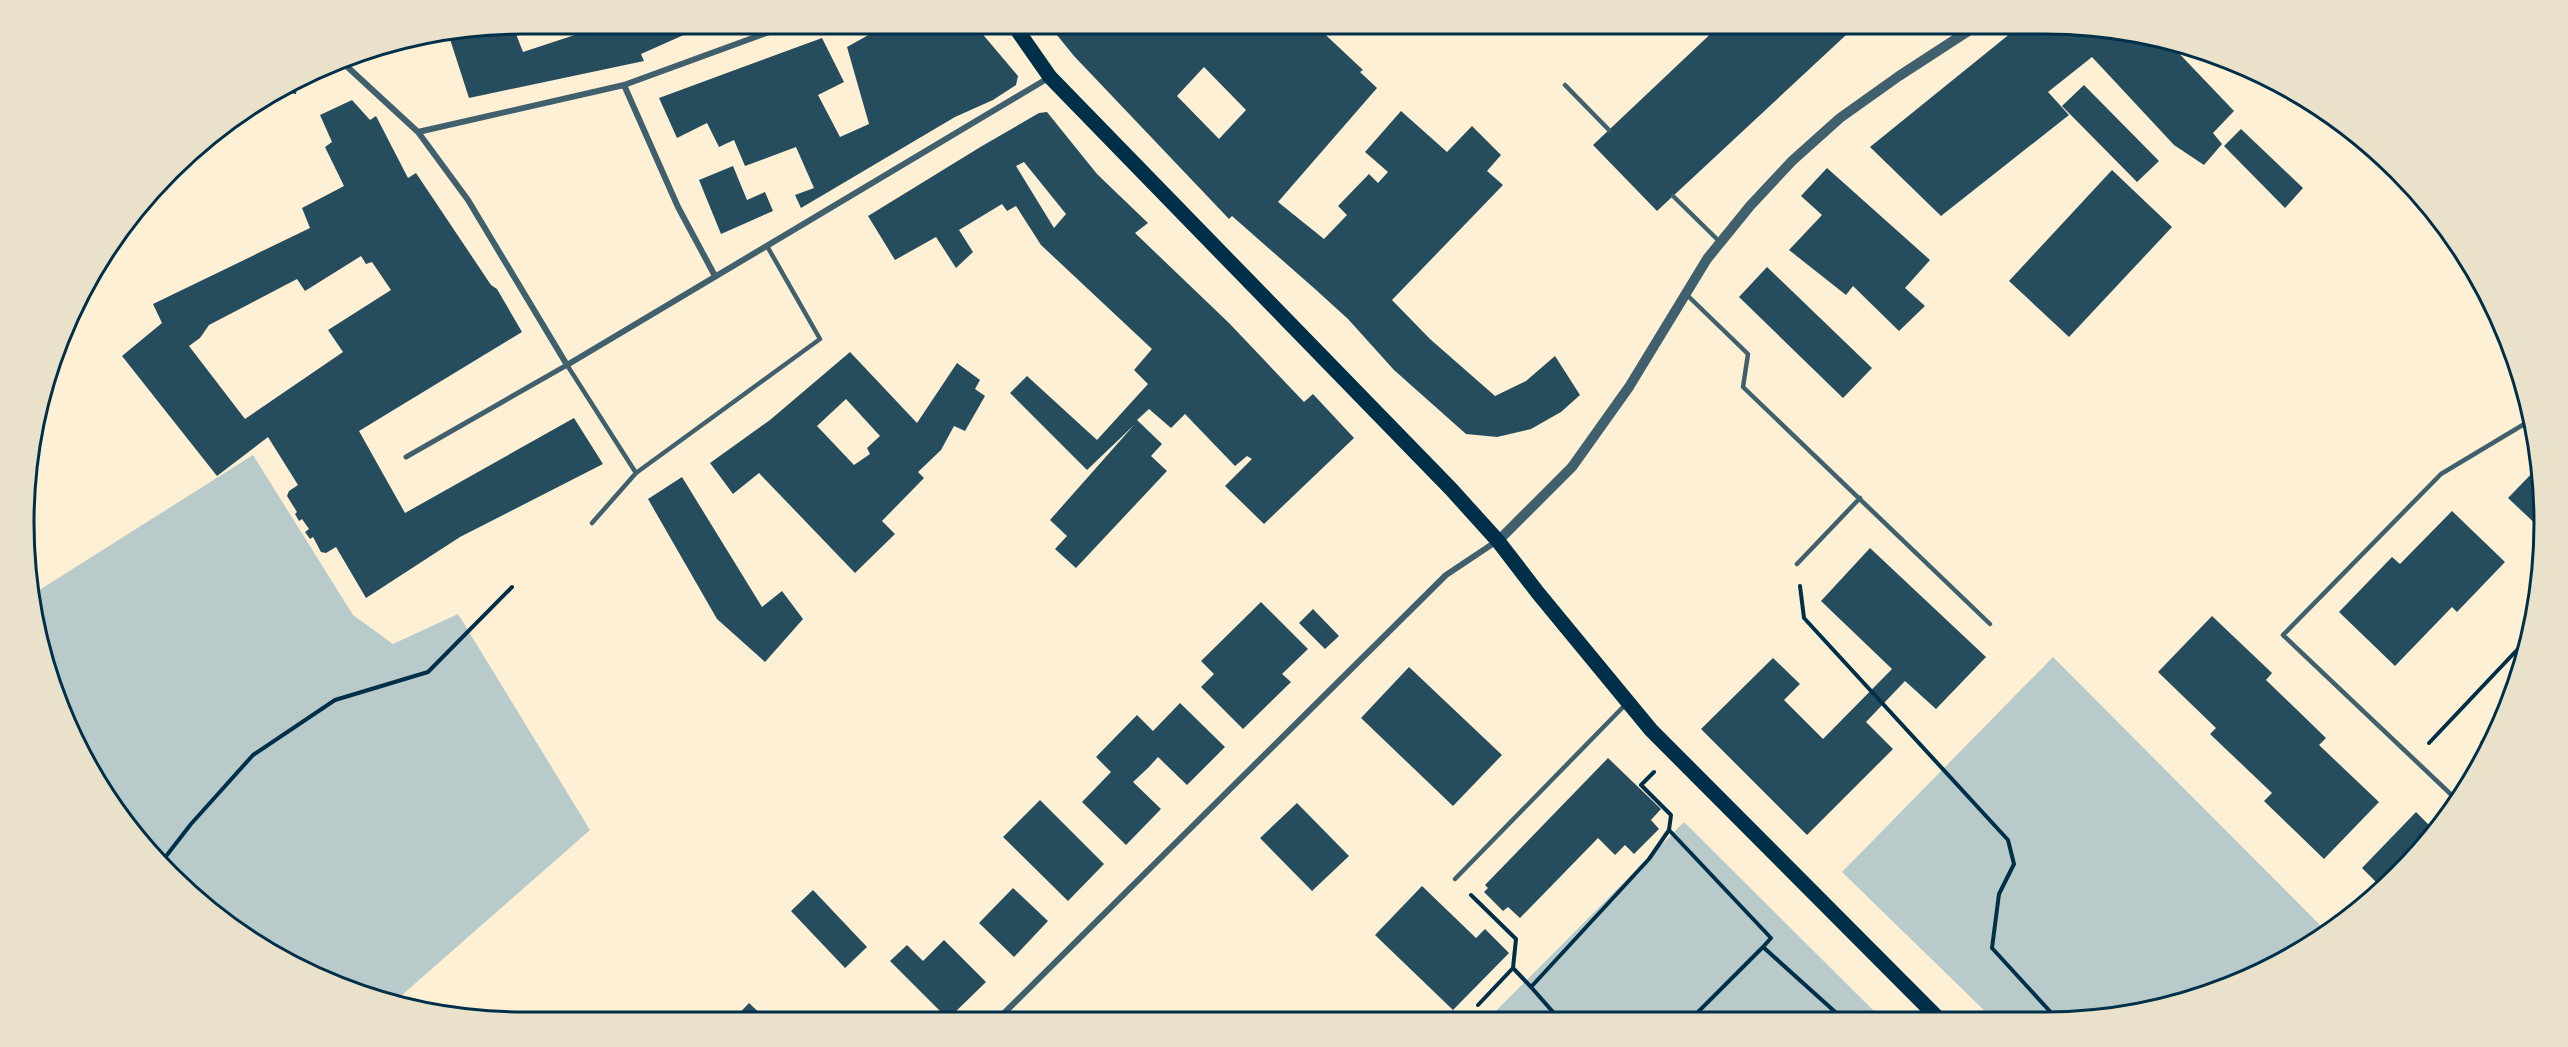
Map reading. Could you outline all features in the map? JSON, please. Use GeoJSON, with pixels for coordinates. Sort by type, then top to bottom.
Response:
{"type":"FeatureCollection","features":[{"type":"Feature","properties":{"kind":"main road"},"geometry":{"type":"LineString","coordinates":[[1020,34],[1050,77],[1443,481],[1498,541],[1538,594],[1651,730],[1931,1012]]}},
{"type":"Feature","properties":{"kind":"street"},"geometry":{"type":"LineString","coordinates":[[418,132],[624,85],[761,34]]}},
{"type":"Feature","properties":{"kind":"street"},"geometry":{"type":"LineString","coordinates":[[1005,1012],[1446,575],[1498,541],[1572,467],[1629,387],[1685,293],[1720,242],[1792,161],[1840,118],[1964,34]]}},
{"type":"Feature","properties":{"kind":"street"},"geometry":{"type":"LineString","coordinates":[[348,67],[418,132],[468,200],[567,365]]}},
{"type":"Feature","properties":{"kind":"street"},"geometry":{"type":"LineString","coordinates":[[406,457],[567,365],[1050,77]]}},
{"type":"Feature","properties":{"kind":"street"},"geometry":{"type":"LineString","coordinates":[[624,85],[678,207],[715,276]]}},
{"type":"Feature","properties":{"kind":"lane"},"geometry":{"type":"LineString","coordinates":[[1565,85],[1609,130]]}},
{"type":"Feature","properties":{"kind":"lane"},"geometry":{"type":"LineString","coordinates":[[1673,196],[1720,242]]}},
{"type":"Feature","properties":{"kind":"lane"},"geometry":{"type":"LineString","coordinates":[[592,523],[636,473],[820,339],[767,246]]}},
{"type":"Feature","properties":{"kind":"lane"},"geometry":{"type":"LineString","coordinates":[[1685,293],[1748,354],[1743,387],[1990,624]]}},
{"type":"Feature","properties":{"kind":"lane"},"geometry":{"type":"LineString","coordinates":[[567,365],[636,473]]}},
{"type":"Feature","properties":{"kind":"lane"},"geometry":{"type":"LineString","coordinates":[[2451,795],[2283,635],[2441,474],[2523,425]]}},
{"type":"Feature","properties":{"kind":"lane"},"geometry":{"type":"LineString","coordinates":[[1797,564],[1860,498]]}},
{"type":"Feature","properties":{"kind":"lane"},"geometry":{"type":"LineString","coordinates":[[1455,879],[1628,702]]}},
{"type":"Feature","properties":{"kind":"path"},"geometry":{"type":"LineString","coordinates":[[1797,564],[1804,618],[2008,840],[2014,864],[1999,894],[1992,948],[2050,1012]]}},
{"type":"Feature","properties":{"kind":"path"},"geometry":{"type":"LineString","coordinates":[[166,856],[191,824],[253,755],[335,700],[428,672],[512,587]]}},
{"type":"Feature","properties":{"kind":"path"},"geometry":{"type":"LineString","coordinates":[[2414,759],[2517,650]]}},
{"type":"Feature","properties":{"kind":"path"},"geometry":{"type":"LineString","coordinates":[[1531,987],[1649,860],[1669,830],[1671,815],[1648,791]]}},
{"type":"Feature","properties":{"kind":"path"},"geometry":{"type":"LineString","coordinates":[[1669,830],[1772,938],[1698,1012]]}},
{"type":"Feature","properties":{"kind":"path"},"geometry":{"type":"LineString","coordinates":[[1455,879],[1516,939],[1513,968],[1478,1005]]}},
{"type":"Feature","properties":{"kind":"path"},"geometry":{"type":"LineString","coordinates":[[1763,947],[1836,1012]]}},
{"type":"Feature","properties":{"kind":"path"},"geometry":{"type":"LineString","coordinates":[[1513,968],[1553,1012]]}},
{"type":"Feature","properties":{"kind":"shaded area"},"geometry":{"type":"Polygon","coordinates":[[[253,455],[353,615],[393,644],[458,614],[590,830],[400,997],[336,975],[279,947],[226,911],[178,869],[136,821],[100,768],[72,711],[51,650],[39,590],[253,455]]]}},
{"type":"Feature","properties":{"kind":"shaded area"},"geometry":{"type":"Polygon","coordinates":[[[2053,657],[2321,926],[2261,962],[2202,987],[2171,996],[2140,1003],[2076,1011],[1986,1012],[1842,872],[2053,657]]]}},
{"type":"Feature","properties":{"kind":"shaded area"},"geometry":{"type":"Polygon","coordinates":[[[1684,822],[1875,1012],[1495,1012],[1684,822]]]}},
{"type":"Feature","properties":{"kind":"building"},"geometry":{"type":"Polygon","coordinates":[[[516,34],[523,52],[578,34],[686,34],[641,54],[644,61],[469,98],[450,40],[516,34]]]}},
{"type":"Feature","properties":{"kind":"building"},"geometry":{"type":"Polygon","coordinates":[[[870,34],[982,34],[1018,76],[1016,85],[993,100],[955,117],[801,208],[795,195],[814,188],[796,147],[745,166],[734,140],[719,147],[707,123],[677,138],[659,98],[822,38],[844,82],[818,95],[840,137],[869,124],[847,47],[870,34]]]}},
{"type":"Feature","properties":{"kind":"building"},"geometry":{"type":"Polygon","coordinates":[[[1056,34],[1325,34],[1363,70],[1360,72],[1377,88],[1278,202],[1324,239],[1347,215],[1338,206],[1369,174],[1378,183],[1388,172],[1365,152],[1401,111],[1447,152],[1472,126],[1501,155],[1487,171],[1503,185],[1392,300],[1430,339],[1495,396],[1526,381],[1555,356],[1580,395],[1561,412],[1531,429],[1497,437],[1466,434],[1394,370],[1348,319],[1315,289],[1232,216],[1229,219],[1074,56],[1056,34]],[[1204,67],[1177,96],[1219,139],[1246,110],[1204,67]]]}},
{"type":"Feature","properties":{"kind":"building"},"geometry":{"type":"Polygon","coordinates":[[[1710,34],[1846,35],[1657,211],[1593,145],[1710,34]]]}},
{"type":"Feature","properties":{"kind":"building"},"geometry":{"type":"Polygon","coordinates":[[[2010,34],[2108,39],[2179,53],[2234,111],[2213,133],[2222,144],[2204,165],[2174,145],[2092,57],[2048,92],[2069,115],[1941,216],[1870,147],[2010,34]]]}},
{"type":"Feature","properties":{"kind":"building"},"geometry":{"type":"Polygon","coordinates":[[[2084,85],[2159,161],[2137,182],[2062,106],[2084,85]]]}},
{"type":"Feature","properties":{"kind":"building"},"geometry":{"type":"Polygon","coordinates":[[[352,100],[370,120],[376,116],[408,178],[416,173],[491,285],[497,289],[522,332],[359,431],[405,513],[574,418],[603,464],[460,537],[366,598],[336,547],[326,553],[321,552],[313,537],[310,539],[305,532],[309,529],[302,519],[299,521],[295,514],[297,512],[287,496],[289,491],[298,485],[268,437],[217,476],[122,356],[162,323],[153,304],[310,228],[302,208],[344,186],[325,147],[332,142],[320,115],[352,100]],[[361,256],[305,291],[297,279],[209,325],[200,338],[189,346],[245,419],[343,352],[328,330],[391,290],[372,262],[366,264],[361,256]]]}},
{"type":"Feature","properties":{"kind":"building"},"geometry":{"type":"Polygon","coordinates":[[[1047,112],[1097,174],[1148,223],[1135,233],[1229,323],[1304,402],[1313,394],[1354,438],[1264,524],[1225,486],[1252,459],[1247,456],[1235,466],[1185,414],[1171,428],[1149,409],[1137,420],[1162,444],[1151,456],[1167,471],[1076,568],[1055,549],[1067,536],[1050,520],[1134,425],[1087,470],[1010,393],[1027,376],[1097,440],[1148,384],[1134,370],[1152,349],[1041,245],[1016,206],[1007,211],[1002,204],[959,230],[973,252],[956,268],[936,237],[895,260],[868,216],[1039,113],[1047,112]],[[1024,162],[1016,166],[1054,228],[1066,214],[1024,162]]]}},
{"type":"Feature","properties":{"kind":"building"},"geometry":{"type":"Polygon","coordinates":[[[2241,129],[2303,188],[2285,208],[2224,146],[2241,129]]]}},
{"type":"Feature","properties":{"kind":"building"},"geometry":{"type":"Polygon","coordinates":[[[733,166],[747,200],[765,192],[773,211],[721,234],[699,180],[733,166]]]}},
{"type":"Feature","properties":{"kind":"building"},"geometry":{"type":"Polygon","coordinates":[[[1827,168],[1930,260],[1905,288],[1925,306],[1899,331],[1853,286],[1846,295],[1789,250],[1822,215],[1801,196],[1827,168]]]}},
{"type":"Feature","properties":{"kind":"building"},"geometry":{"type":"Polygon","coordinates":[[[2112,170],[2172,227],[2069,337],[2009,281],[2112,170]]]}},
{"type":"Feature","properties":{"kind":"building"},"geometry":{"type":"Polygon","coordinates":[[[1767,267],[1872,368],[1843,398],[1739,297],[1767,267]]]}},
{"type":"Feature","properties":{"kind":"building"},"geometry":{"type":"Polygon","coordinates":[[[850,352],[917,423],[957,363],[980,380],[975,389],[985,396],[965,431],[954,426],[941,450],[918,472],[924,478],[882,521],[895,534],[855,573],[759,473],[733,494],[710,463],[770,420],[850,352]],[[846,399],[817,426],[854,465],[870,454],[867,448],[880,436],[846,399]]]}},
{"type":"Feature","properties":{"kind":"building"},"geometry":{"type":"Polygon","coordinates":[[[2530,475],[2534,522],[2508,498],[2530,475]]]}},
{"type":"Feature","properties":{"kind":"building"},"geometry":{"type":"Polygon","coordinates":[[[682,477],[762,607],[782,591],[803,619],[765,662],[717,619],[648,499],[682,477]]]}},
{"type":"Feature","properties":{"kind":"building"},"geometry":{"type":"Polygon","coordinates":[[[2452,511],[2505,562],[2457,612],[2452,607],[2395,666],[2339,612],[2392,557],[2400,564],[2452,511]]]}},
{"type":"Feature","properties":{"kind":"building"},"geometry":{"type":"Polygon","coordinates":[[[1870,548],[1986,657],[1936,709],[1905,681],[1866,722],[1893,749],[1807,835],[1701,729],[1773,658],[1800,684],[1784,700],[1823,739],[1892,669],[1821,601],[1870,548]]]}},
{"type":"Feature","properties":{"kind":"building"},"geometry":{"type":"Polygon","coordinates":[[[1261,602],[1308,649],[1282,674],[1291,682],[1243,729],[1201,687],[1214,674],[1201,661],[1261,602]]]}},
{"type":"Feature","properties":{"kind":"building"},"geometry":{"type":"Polygon","coordinates":[[[1313,609],[1339,636],[1325,649],[1299,623],[1313,609]]]}},
{"type":"Feature","properties":{"kind":"building"},"geometry":{"type":"Polygon","coordinates":[[[2212,616],[2272,673],[2266,680],[2326,738],[2319,745],[2379,802],[2324,859],[2264,801],[2272,793],[2210,734],[2216,728],[2158,672],[2212,616]]]}},
{"type":"Feature","properties":{"kind":"building"},"geometry":{"type":"Polygon","coordinates":[[[1409,667],[1502,755],[1453,806],[1361,718],[1409,667]]]}},
{"type":"Feature","properties":{"kind":"building"},"geometry":{"type":"Polygon","coordinates":[[[1180,703],[1225,747],[1187,785],[1158,757],[1133,782],[1161,809],[1126,845],[1082,802],[1111,772],[1096,757],[1137,715],[1153,731],[1180,703]]]}},
{"type":"Feature","properties":{"kind":"building"},"geometry":{"type":"Polygon","coordinates":[[[1608,758],[1661,809],[1651,820],[1659,829],[1634,854],[1625,845],[1615,855],[1598,838],[1520,918],[1508,907],[1503,911],[1484,892],[1488,888],[1485,885],[1608,758]]]}},
{"type":"Feature","properties":{"kind":"building"},"geometry":{"type":"Polygon","coordinates":[[[1040,800],[1104,864],[1068,901],[1003,837],[1040,800]]]}},
{"type":"Feature","properties":{"kind":"building"},"geometry":{"type":"Polygon","coordinates":[[[1297,803],[1349,856],[1312,891],[1260,838],[1297,803]]]}},
{"type":"Feature","properties":{"kind":"building"},"geometry":{"type":"Polygon","coordinates":[[[2416,812],[2429,825],[2412,846],[2376,882],[2362,868],[2416,812]]]}},
{"type":"Feature","properties":{"kind":"building"},"geometry":{"type":"Polygon","coordinates":[[[1422,886],[1476,938],[1485,929],[1509,953],[1453,1010],[1375,935],[1422,886]]]}},
{"type":"Feature","properties":{"kind":"building"},"geometry":{"type":"Polygon","coordinates":[[[1013,888],[1048,921],[1014,957],[979,923],[1013,888]]]}},
{"type":"Feature","properties":{"kind":"building"},"geometry":{"type":"Polygon","coordinates":[[[813,890],[867,947],[845,968],[791,911],[813,890]]]}},
{"type":"Feature","properties":{"kind":"building"},"geometry":{"type":"Polygon","coordinates":[[[944,940],[986,982],[955,1012],[941,1012],[890,961],[907,945],[923,961],[944,940]]]}},
{"type":"Feature","properties":{"kind":"building"},"geometry":{"type":"Polygon","coordinates":[[[749,1003],[758,1012],[740,1012],[749,1003]]]}}]}
